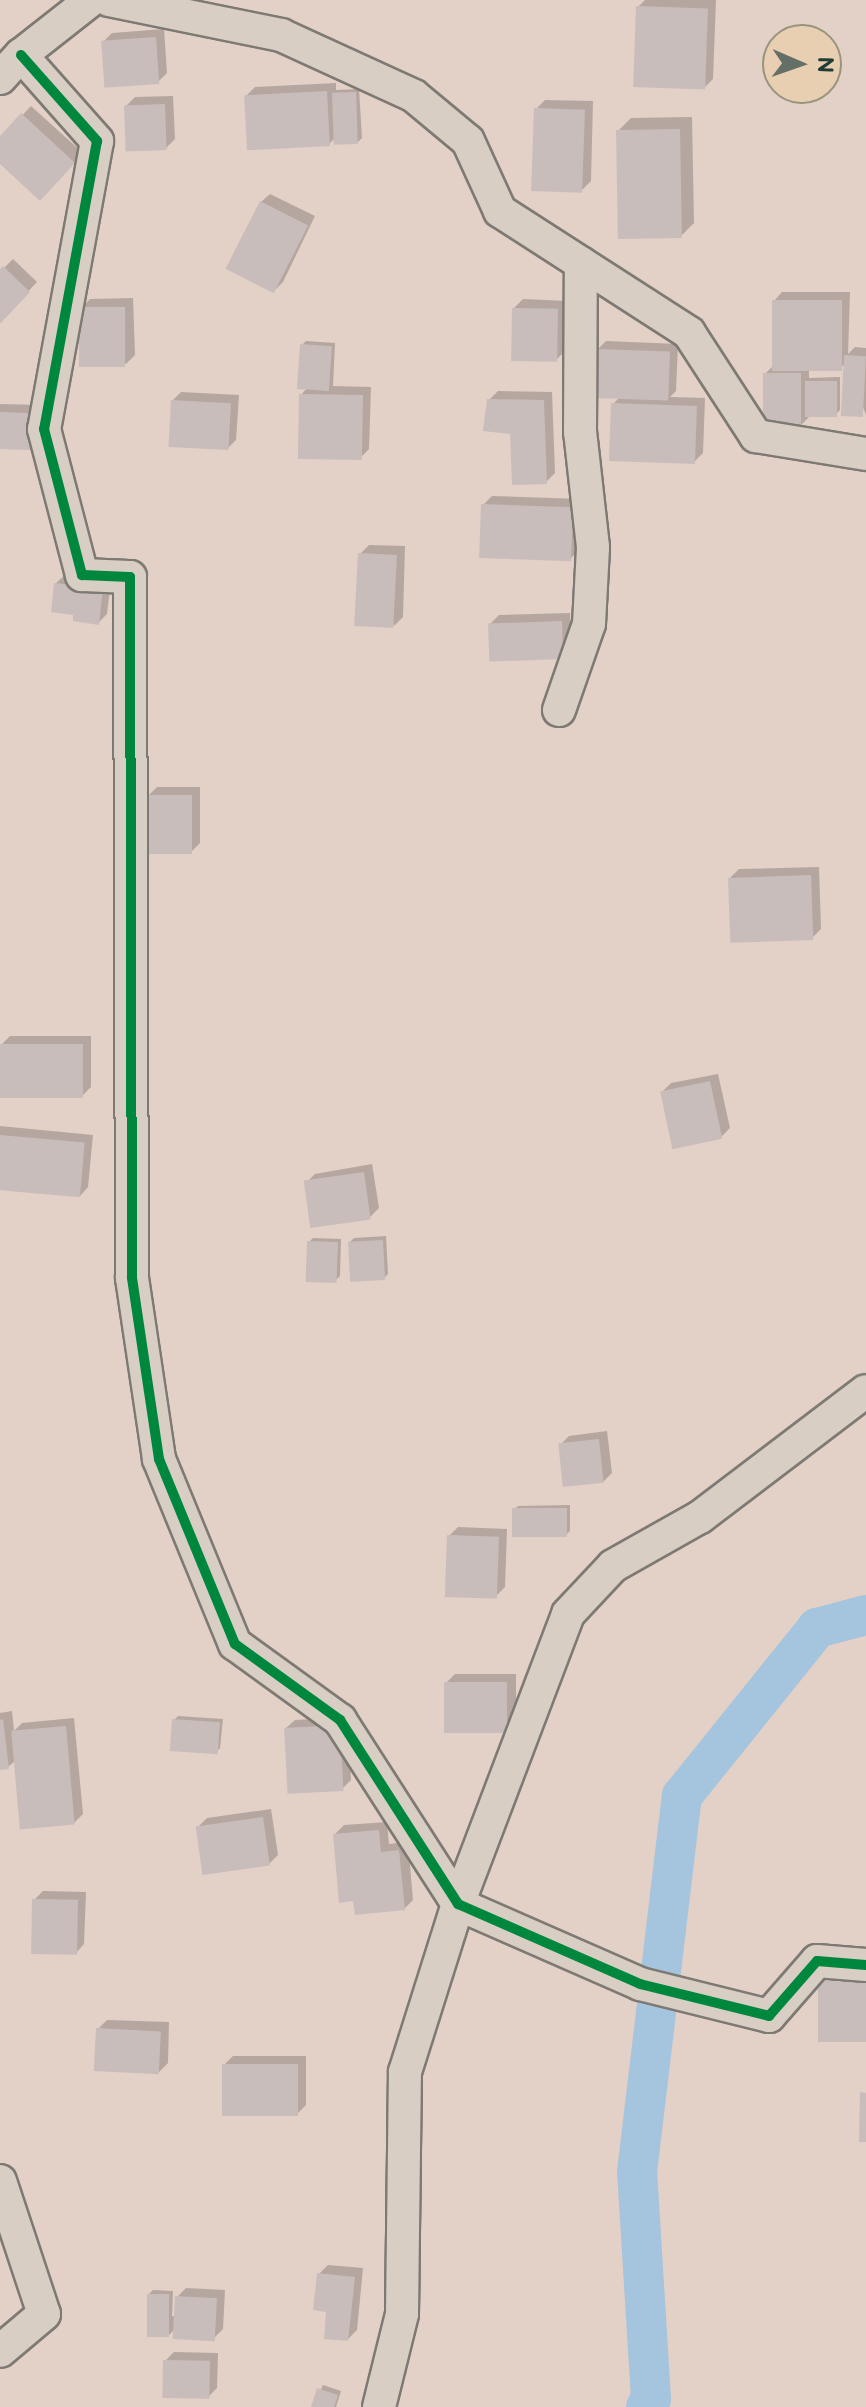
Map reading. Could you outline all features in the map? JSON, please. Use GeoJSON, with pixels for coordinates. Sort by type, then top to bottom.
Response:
{"type":"FeatureCollection","features":[{"type":"Feature","properties":{"kind":"street"},"geometry":{"type":"LineString","coordinates":[[91,0],[10,66],[97,141],[44,429],[82,575],[130,577],[132,1278],[159,1459],[235,1644],[340,1720],[458,1904],[640,1984],[769,2016],[817,1961],[866,1965]]}},
{"type":"Feature","properties":{"kind":"street"},"geometry":{"type":"LineString","coordinates":[[109,0],[281,35],[414,96],[468,141],[500,211],[689,333],[756,436],[866,454]]}},
{"type":"Feature","properties":{"kind":"street"},"geometry":{"type":"LineString","coordinates":[[559,710],[589,624],[590,608],[593,547],[580,432],[581,263]]}},
{"type":"Feature","properties":{"kind":"street"},"geometry":{"type":"LineString","coordinates":[[379,2407],[402,2314],[405,2072],[458,1904],[568,1614],[613,1566],[700,1517],[866,1391]]}},
{"type":"Feature","properties":{"kind":"street"},"geometry":{"type":"LineString","coordinates":[[0,2181],[44,2314],[0,2351]]}},
{"type":"Feature","properties":{"kind":"building"},"geometry":{"type":"Polygon","coordinates":[[[636,6],[708,9],[705,89],[633,87],[636,6]]]}},
{"type":"Feature","properties":{"kind":"building"},"geometry":{"type":"Polygon","coordinates":[[[156,37],[159,84],[104,88],[101,41],[156,37]]]}},
{"type":"Feature","properties":{"kind":"building"},"geometry":{"type":"Polygon","coordinates":[[[327,91],[330,146],[247,150],[244,95],[327,91]]]}},
{"type":"Feature","properties":{"kind":"building"},"geometry":{"type":"Polygon","coordinates":[[[356,92],[358,144],[334,145],[332,93],[356,92]]]}},
{"type":"Feature","properties":{"kind":"building"},"geometry":{"type":"Polygon","coordinates":[[[165,104],[167,150],[126,151],[124,105],[165,104]]]}},
{"type":"Feature","properties":{"kind":"building"},"geometry":{"type":"Polygon","coordinates":[[[534,108],[585,110],[582,193],[531,191],[534,108]]]}},
{"type":"Feature","properties":{"kind":"building"},"geometry":{"type":"Polygon","coordinates":[[[21,113],[75,163],[40,201],[0,164],[0,136],[21,113]]]}},
{"type":"Feature","properties":{"kind":"building"},"geometry":{"type":"Polygon","coordinates":[[[680,129],[682,238],[618,239],[616,130],[680,129]]]}},
{"type":"Feature","properties":{"kind":"building"},"geometry":{"type":"Polygon","coordinates":[[[260,201],[308,226],[274,293],[225,269],[260,201]]]}},
{"type":"Feature","properties":{"kind":"building"},"geometry":{"type":"Polygon","coordinates":[[[3,266],[30,292],[0,324],[0,269],[3,266]]]}},
{"type":"Feature","properties":{"kind":"building"},"geometry":{"type":"Polygon","coordinates":[[[772,300],[842,300],[842,371],[772,371],[772,300]]]}},
{"type":"Feature","properties":{"kind":"building"},"geometry":{"type":"Polygon","coordinates":[[[79,307],[125,307],[125,367],[79,367],[79,307]]]}},
{"type":"Feature","properties":{"kind":"building"},"geometry":{"type":"Polygon","coordinates":[[[512,308],[558,309],[557,362],[511,361],[512,308]]]}},
{"type":"Feature","properties":{"kind":"building"},"geometry":{"type":"Polygon","coordinates":[[[300,344],[332,346],[329,391],[297,389],[300,344]]]}},
{"type":"Feature","properties":{"kind":"building"},"geometry":{"type":"Polygon","coordinates":[[[595,349],[670,352],[668,401],[593,398],[595,349]]]}},
{"type":"Feature","properties":{"kind":"building"},"geometry":{"type":"Polygon","coordinates":[[[844,355],[866,356],[863,417],[841,416],[844,355]]]}},
{"type":"Feature","properties":{"kind":"building"},"geometry":{"type":"Polygon","coordinates":[[[763,373],[801,373],[801,427],[763,427],[763,373]]]}},
{"type":"Feature","properties":{"kind":"building"},"geometry":{"type":"Polygon","coordinates":[[[805,381],[837,381],[837,417],[805,417],[805,381]]]}},
{"type":"Feature","properties":{"kind":"building"},"geometry":{"type":"Polygon","coordinates":[[[299,394],[363,395],[362,460],[298,459],[299,394]]]}},
{"type":"Feature","properties":{"kind":"building"},"geometry":{"type":"Polygon","coordinates":[[[487,399],[544,400],[547,484],[512,485],[510,434],[483,431],[487,399]]]}},
{"type":"Feature","properties":{"kind":"building"},"geometry":{"type":"Polygon","coordinates":[[[171,400],[231,403],[228,450],[169,447],[171,400]]]}},
{"type":"Feature","properties":{"kind":"building"},"geometry":{"type":"Polygon","coordinates":[[[611,403],[697,406],[695,464],[609,461],[611,403]]]}},
{"type":"Feature","properties":{"kind":"building"},"geometry":{"type":"Polygon","coordinates":[[[0,412],[32,413],[31,450],[0,449],[0,412]]]}},
{"type":"Feature","properties":{"kind":"building"},"geometry":{"type":"Polygon","coordinates":[[[481,504],[573,507],[571,561],[479,558],[481,504]]]}},
{"type":"Feature","properties":{"kind":"building"},"geometry":{"type":"Polygon","coordinates":[[[358,553],[397,555],[393,628],[354,626],[358,553]]]}},
{"type":"Feature","properties":{"kind":"building"},"geometry":{"type":"Polygon","coordinates":[[[54,583],[103,588],[99,625],[73,621],[73,615],[51,612],[54,583]]]}},
{"type":"Feature","properties":{"kind":"building"},"geometry":{"type":"Polygon","coordinates":[[[562,621],[563,659],[489,662],[488,624],[562,621]]]}},
{"type":"Feature","properties":{"kind":"building"},"geometry":{"type":"Polygon","coordinates":[[[146,795],[192,795],[192,854],[146,854],[146,795]]]}},
{"type":"Feature","properties":{"kind":"building"},"geometry":{"type":"Polygon","coordinates":[[[811,875],[813,940],[730,943],[728,878],[811,875]]]}},
{"type":"Feature","properties":{"kind":"building"},"geometry":{"type":"Polygon","coordinates":[[[0,1044],[83,1044],[83,1098],[0,1098],[0,1044]]]}},
{"type":"Feature","properties":{"kind":"building"},"geometry":{"type":"Polygon","coordinates":[[[710,1081],[722,1139],[672,1149],[660,1092],[710,1081]]]}},
{"type":"Feature","properties":{"kind":"building"},"geometry":{"type":"Polygon","coordinates":[[[0,1135],[85,1142],[80,1197],[0,1190],[0,1135]]]}},
{"type":"Feature","properties":{"kind":"building"},"geometry":{"type":"Polygon","coordinates":[[[364,1172],[371,1220],[310,1228],[304,1180],[364,1172]]]}},
{"type":"Feature","properties":{"kind":"building"},"geometry":{"type":"Polygon","coordinates":[[[383,1240],[385,1280],[350,1282],[348,1242],[383,1240]]]}},
{"type":"Feature","properties":{"kind":"building"},"geometry":{"type":"Polygon","coordinates":[[[307,1241],[338,1242],[337,1283],[306,1282],[307,1241]]]}},
{"type":"Feature","properties":{"kind":"building"},"geometry":{"type":"Polygon","coordinates":[[[599,1439],[604,1483],[563,1487],[558,1443],[599,1439]]]}},
{"type":"Feature","properties":{"kind":"building"},"geometry":{"type":"Polygon","coordinates":[[[512,1508],[567,1508],[567,1537],[512,1537],[512,1508]]]}},
{"type":"Feature","properties":{"kind":"building"},"geometry":{"type":"Polygon","coordinates":[[[447,1535],[499,1537],[497,1599],[445,1597],[447,1535]]]}},
{"type":"Feature","properties":{"kind":"building"},"geometry":{"type":"Polygon","coordinates":[[[444,1682],[507,1682],[507,1733],[444,1733],[444,1682]]]}},
{"type":"Feature","properties":{"kind":"building"},"geometry":{"type":"Polygon","coordinates":[[[3,1719],[9,1769],[0,1770],[0,1720],[3,1719]]]}},
{"type":"Feature","properties":{"kind":"building"},"geometry":{"type":"Polygon","coordinates":[[[172,1719],[220,1722],[218,1754],[170,1751],[172,1719]]]}},
{"type":"Feature","properties":{"kind":"building"},"geometry":{"type":"Polygon","coordinates":[[[340,1725],[343,1791],[288,1794],[284,1728],[340,1725]]]}},
{"type":"Feature","properties":{"kind":"building"},"geometry":{"type":"Polygon","coordinates":[[[66,1726],[75,1825],[20,1829],[11,1731],[66,1726]]]}},
{"type":"Feature","properties":{"kind":"building"},"geometry":{"type":"Polygon","coordinates":[[[263,1817],[270,1866],[202,1875],[196,1826],[263,1817]]]}},
{"type":"Feature","properties":{"kind":"building"},"geometry":{"type":"Polygon","coordinates":[[[379,1830],[381,1852],[399,1850],[405,1910],[355,1915],[353,1901],[339,1903],[333,1834],[379,1830]]]}},
{"type":"Feature","properties":{"kind":"building"},"geometry":{"type":"Polygon","coordinates":[[[32,1899],[78,1900],[77,1955],[31,1954],[32,1899]]]}},
{"type":"Feature","properties":{"kind":"building"},"geometry":{"type":"Polygon","coordinates":[[[818,1974],[866,1974],[866,2042],[818,2042],[818,1974]]]}},
{"type":"Feature","properties":{"kind":"building"},"geometry":{"type":"Polygon","coordinates":[[[96,2028],[161,2031],[159,2074],[94,2071],[96,2028]]]}},
{"type":"Feature","properties":{"kind":"building"},"geometry":{"type":"Polygon","coordinates":[[[222,2064],[298,2064],[298,2116],[222,2116],[222,2064]]]}},
{"type":"Feature","properties":{"kind":"building"},"geometry":{"type":"Polygon","coordinates":[[[860,2092],[866,2093],[866,2142],[859,2142],[860,2092]]]}},
{"type":"Feature","properties":{"kind":"building"},"geometry":{"type":"Polygon","coordinates":[[[317,2273],[355,2277],[348,2341],[324,2339],[326,2312],[313,2310],[317,2273]]]}},
{"type":"Feature","properties":{"kind":"building"},"geometry":{"type":"Polygon","coordinates":[[[147,2294],[169,2294],[169,2337],[147,2337],[147,2294]]]}},
{"type":"Feature","properties":{"kind":"building"},"geometry":{"type":"Polygon","coordinates":[[[175,2296],[217,2298],[215,2341],[173,2339],[175,2296]]]}},
{"type":"Feature","properties":{"kind":"building"},"geometry":{"type":"Polygon","coordinates":[[[163,2360],[210,2361],[209,2399],[162,2398],[163,2360]]]}},
{"type":"Feature","properties":{"kind":"building"},"geometry":{"type":"Polygon","coordinates":[[[317,2388],[338,2395],[334,2407],[311,2407],[317,2388]]]}},
{"type":"Feature","properties":{"kind":"waterway"},"geometry":{"type":"LineString","coordinates":[[646,2407],[651,2399],[637,2172],[682,1796],[817,1628],[866,1615]]}},
{"type":"Feature","properties":{"kind":"cycle path"},"geometry":{"type":"LineString","coordinates":[[21,55],[97,141],[44,429],[82,575],[130,577],[132,1278],[159,1459],[235,1644],[340,1720],[458,1904],[640,1984],[769,2016],[817,1961],[866,1965]]}}]}
